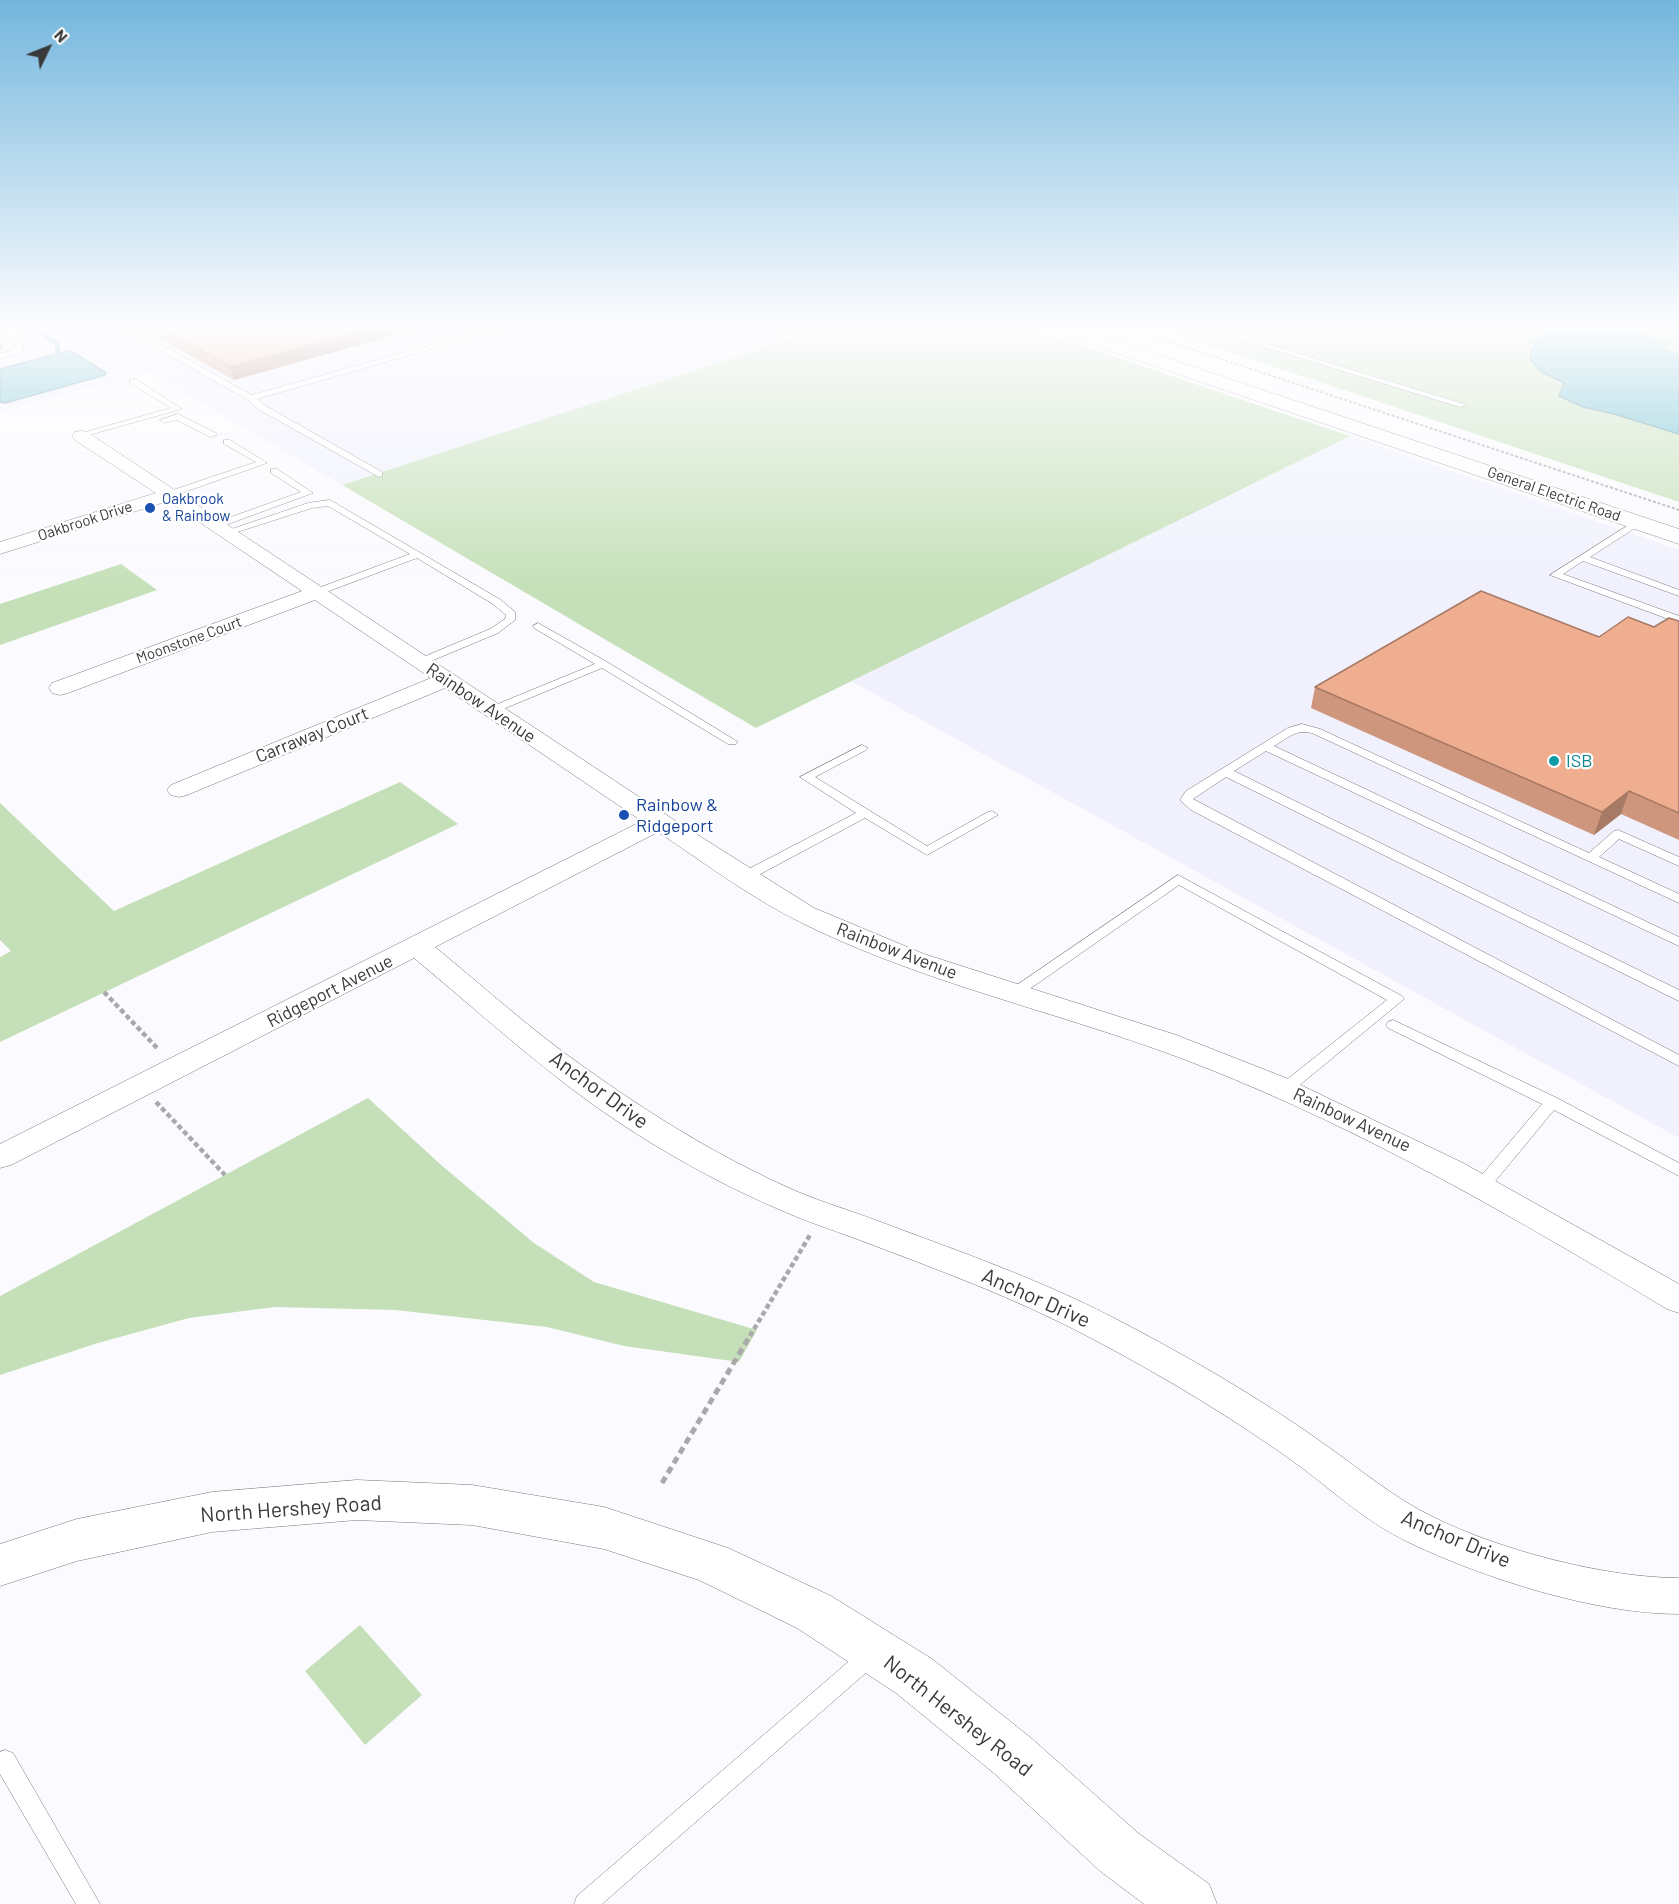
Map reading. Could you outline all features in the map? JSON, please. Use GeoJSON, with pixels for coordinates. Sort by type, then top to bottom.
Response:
{"type":"FeatureCollection","features":[{"type":"Feature","properties":{"kind":"main road","name":"General Electric Road"},"geometry":{"type":"LineString","coordinates":[[1317,415],[1679,537]]}},
{"type":"Feature","properties":{"kind":"main road","name":"North Hershey Road"},"geometry":{"type":"LineString","coordinates":[[0,1565],[77,1540],[212,1512],[357,1500],[472,1505],[604,1528],[711,1563],[814,1612],[914,1676],[1013,1756],[1119,1852],[1189,1904]]}},
{"type":"Feature","properties":{"kind":"street","name":"Rainbow Avenue"},"geometry":{"type":"LineString","coordinates":[[85,438],[659,822],[744,877],[814,918],[896,954],[1013,994],[1105,1021],[1213,1059],[1285,1089],[1350,1118],[1482,1186],[1678,1298]]}},
{"type":"Feature","properties":{"kind":"street","name":"Oakbrook Drive"},"geometry":{"type":"LineString","coordinates":[[0,548],[170,494]]}},
{"type":"Feature","properties":{"kind":"street","name":"Moonstone Court"},"geometry":{"type":"LineString","coordinates":[[60,688],[317,592]]}},
{"type":"Feature","properties":{"kind":"street","name":"Carraway Court"},"geometry":{"type":"LineString","coordinates":[[179,790],[446,680]]}},
{"type":"Feature","properties":{"kind":"street","name":"Ridgeport Avenue"},"geometry":{"type":"LineString","coordinates":[[0,1158],[659,822]]}},
{"type":"Feature","properties":{"kind":"street","name":"Anchor Drive"},"geometry":{"type":"LineString","coordinates":[[417,946],[571,1073],[673,1142],[726,1171],[787,1200],[979,1272],[1076,1314],[1148,1352],[1248,1414],[1313,1456],[1359,1492],[1419,1529],[1492,1558],[1584,1585],[1658,1596],[1679,1596]]}},
{"type":"Feature","properties":{"kind":"lane"},"geometry":{"type":"LineString","coordinates":[[85,438],[159,415]]}},
{"type":"Feature","properties":{"kind":"lane"},"geometry":{"type":"LineString","coordinates":[[275,415],[378,474]]}},
{"type":"Feature","properties":{"kind":"lane"},"geometry":{"type":"LineString","coordinates":[[85,438],[178,417],[213,435]]}},
{"type":"Feature","properties":{"kind":"lane"},"geometry":{"type":"LineString","coordinates":[[170,494],[263,463],[227,442]]}},
{"type":"Feature","properties":{"kind":"lane"},"geometry":{"type":"LineString","coordinates":[[222,528],[308,493],[274,471]]}},
{"type":"Feature","properties":{"kind":"lane"},"geometry":{"type":"LineString","coordinates":[[222,528],[311,505],[330,503],[497,602],[511,614],[510,620],[494,630],[420,662]]}},
{"type":"Feature","properties":{"kind":"lane"},"geometry":{"type":"LineString","coordinates":[[1638,523],[1555,575],[1679,620]]}},
{"type":"Feature","properties":{"kind":"lane"},"geometry":{"type":"LineString","coordinates":[[317,592],[417,555]]}},
{"type":"Feature","properties":{"kind":"lane"},"geometry":{"type":"LineString","coordinates":[[1582,558],[1679,593]]}},
{"type":"Feature","properties":{"kind":"lane"},"geometry":{"type":"LineString","coordinates":[[538,626],[732,742]]}},
{"type":"Feature","properties":{"kind":"lane"},"geometry":{"type":"LineString","coordinates":[[492,710],[603,664]]}},
{"type":"Feature","properties":{"kind":"lane"},"geometry":{"type":"LineString","coordinates":[[1679,899],[1316,731],[1302,727],[1190,794],[1186,800],[1195,807],[1679,1061]]}},
{"type":"Feature","properties":{"kind":"lane"},"geometry":{"type":"LineString","coordinates":[[1266,747],[1679,942]]}},
{"type":"Feature","properties":{"kind":"lane"},"geometry":{"type":"LineString","coordinates":[[862,748],[806,777],[927,851],[992,815]]}},
{"type":"Feature","properties":{"kind":"lane"},"geometry":{"type":"LineString","coordinates":[[1226,772],[1679,996]]}},
{"type":"Feature","properties":{"kind":"lane"},"geometry":{"type":"LineString","coordinates":[[744,877],[865,813]]}},
{"type":"Feature","properties":{"kind":"lane"},"geometry":{"type":"LineString","coordinates":[[1590,858],[1618,834],[1679,862]]}},
{"type":"Feature","properties":{"kind":"lane"},"geometry":{"type":"LineString","coordinates":[[1013,994],[1178,879],[1397,999],[1285,1089]]}},
{"type":"Feature","properties":{"kind":"lane"},"geometry":{"type":"LineString","coordinates":[[1393,1025],[1552,1102],[1679,1170]]}},
{"type":"Feature","properties":{"kind":"lane"},"geometry":{"type":"LineString","coordinates":[[1482,1186],[1552,1102]]}},
{"type":"Feature","properties":{"kind":"lane"},"geometry":{"type":"LineString","coordinates":[[585,1904],[875,1652]]}},
{"type":"Feature","properties":{"kind":"lane"},"geometry":{"type":"LineString","coordinates":[[0,1763],[5,1760],[89,1904]]}},
{"type":"Feature","properties":{"kind":"path"},"geometry":{"type":"LineString","coordinates":[[1390,415],[1679,510]]}},
{"type":"Feature","properties":{"kind":"path"},"geometry":{"type":"LineString","coordinates":[[104,992],[176,1068]]}},
{"type":"Feature","properties":{"kind":"path"},"geometry":{"type":"LineString","coordinates":[[141,1086],[225,1175]]}},
{"type":"Feature","properties":{"kind":"path"},"geometry":{"type":"LineString","coordinates":[[662,1483],[822,1214]]}},
{"type":"Feature","properties":{"kind":"shaded area"},"geometry":{"type":"Polygon","coordinates":[[[222,415],[558,415],[342,485],[222,415]]]}},
{"type":"Feature","properties":{"kind":"shaded area"},"geometry":{"type":"Polygon","coordinates":[[[1350,436],[1679,550],[1679,1138],[851,681],[1350,436]]]}},
{"type":"Feature","properties":{"kind":"green space"},"geometry":{"type":"Polygon","coordinates":[[[558,415],[1287,415],[1350,436],[756,728],[342,485],[558,415]]]}},
{"type":"Feature","properties":{"kind":"green space"},"geometry":{"type":"Polygon","coordinates":[[[1418,415],[1679,415],[1679,502],[1418,415]]]}},
{"type":"Feature","properties":{"kind":"green space"},"geometry":{"type":"Polygon","coordinates":[[[121,564],[157,590],[0,645],[0,604],[121,564]]]}},
{"type":"Feature","properties":{"kind":"green space"},"geometry":{"type":"Polygon","coordinates":[[[400,782],[458,824],[0,1042],[0,957],[11,951],[0,940],[0,803],[114,911],[400,782]]]}},
{"type":"Feature","properties":{"kind":"green space"},"geometry":{"type":"Polygon","coordinates":[[[368,1098],[440,1164],[534,1243],[594,1282],[757,1330],[739,1362],[624,1346],[547,1327],[395,1310],[275,1307],[189,1318],[98,1343],[0,1375],[0,1296],[368,1098]]]}},
{"type":"Feature","properties":{"kind":"green space"},"geometry":{"type":"Polygon","coordinates":[[[360,1625],[422,1695],[365,1745],[305,1671],[360,1625]]]}},
{"type":"Feature","properties":{"kind":"water"},"geometry":{"type":"Polygon","coordinates":[[[1617,415],[1679,415],[1679,434],[1617,415]]]}},
{"type":"Feature","properties":{"kind":"building","name":"ISB"},"geometry":{"type":"Polygon","coordinates":[[[1481,591],[1599,637],[1628,617],[1654,627],[1669,618],[1679,621],[1679,813],[1629,791],[1602,812],[1315,687],[1481,591]]]}},
{"type":"Feature","properties":{"kind":"place","name":"Oakbrook & Rainbow"},"geometry":{"type":"Point","coordinates":[150,508]}},
{"type":"Feature","properties":{"kind":"place","name":"ISB"},"geometry":{"type":"Point","coordinates":[1554,761]}},
{"type":"Feature","properties":{"kind":"place","name":"Rainbow & Ridgeport"},"geometry":{"type":"Point","coordinates":[624,815]}}]}
